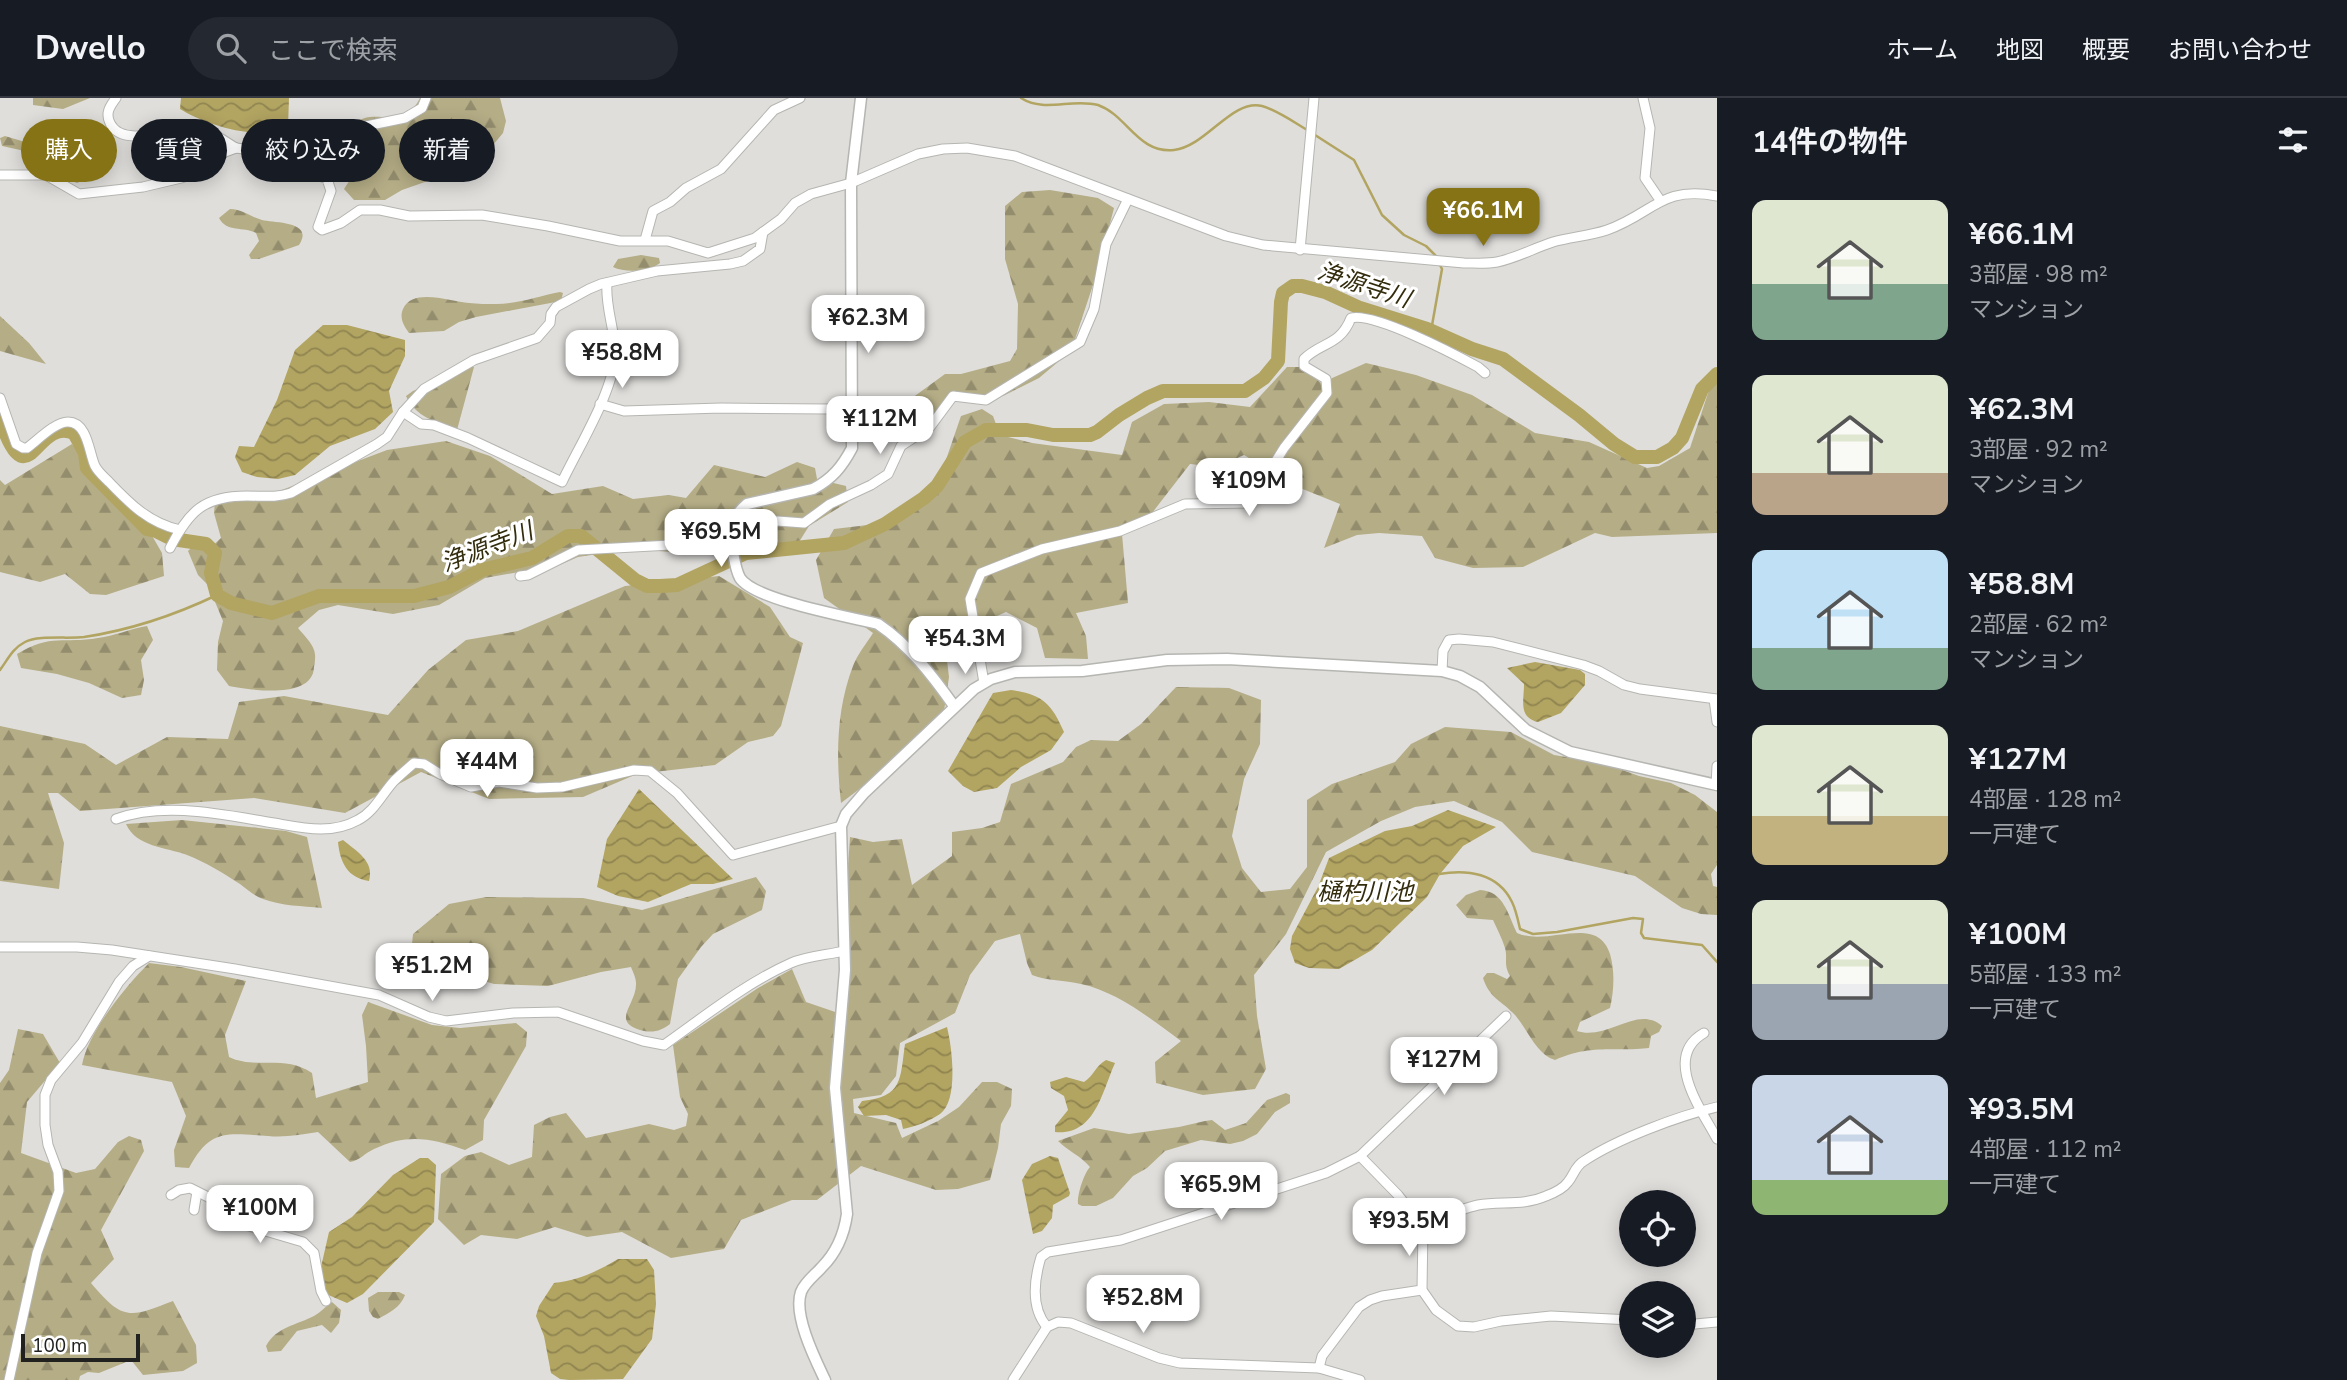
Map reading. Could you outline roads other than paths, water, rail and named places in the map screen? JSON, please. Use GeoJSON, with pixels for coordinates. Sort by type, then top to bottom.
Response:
{"type":"FeatureCollection","features":[{"type":"Feature","properties":{"kind":"street"},"geometry":{"type":"LineString","coordinates":[[116,98],[107,117],[114,129],[124,136],[192,127],[241,149]]}},
{"type":"Feature","properties":{"kind":"street"},"geometry":{"type":"LineString","coordinates":[[385,122],[405,118],[422,108],[426,98]]}},
{"type":"Feature","properties":{"kind":"street"},"geometry":{"type":"LineString","coordinates":[[645,240],[653,212],[686,188],[721,169],[774,110],[800,98]]}},
{"type":"Feature","properties":{"kind":"street"},"geometry":{"type":"LineString","coordinates":[[861,98],[851,183],[852,448],[837,473],[813,489],[747,504],[735,517],[730,534],[740,577],[745,583],[764,594],[878,624],[893,634],[921,662],[954,705]]}},
{"type":"Feature","properties":{"kind":"street"},"geometry":{"type":"LineString","coordinates":[[1300,250],[1314,98]]}},
{"type":"Feature","properties":{"kind":"street"},"geometry":{"type":"LineString","coordinates":[[1643,98],[1650,128],[1645,178],[1660,200]]}},
{"type":"Feature","properties":{"kind":"street"},"geometry":{"type":"LineString","coordinates":[[0,175],[46,175],[79,194],[144,187],[207,168],[225,152],[236,148]]}},
{"type":"Feature","properties":{"kind":"street"},"geometry":{"type":"LineString","coordinates":[[328,182],[329,197],[319,219],[318,227],[322,230],[341,223],[359,210],[408,216],[482,215],[620,241],[678,243],[708,253],[755,238],[811,194],[851,183],[918,154],[943,149],[967,149],[1015,156],[1226,236],[1263,245],[1464,263],[1495,262],[1556,241],[1605,231],[1676,194],[1704,193],[1717,196]]}},
{"type":"Feature","properties":{"kind":"street"},"geometry":{"type":"LineString","coordinates":[[520,576],[528,575],[578,550],[671,545],[730,534],[764,520],[804,523],[830,504],[871,485],[888,474],[901,446],[930,427],[953,396],[986,400],[1080,342],[1094,309],[1106,244],[1128,199]]}},
{"type":"Feature","properties":{"kind":"street"},"geometry":{"type":"LineString","coordinates":[[170,548],[188,516],[213,499],[278,497],[291,493],[387,437],[403,412],[424,389],[474,360],[537,338],[551,323],[551,314],[556,307],[589,289],[657,271],[743,261],[760,248],[763,232]]}},
{"type":"Feature","properties":{"kind":"street"},"geometry":{"type":"LineString","coordinates":[[403,412],[421,424],[434,425],[468,438],[562,482],[614,370],[615,352],[606,295],[607,283]]}},
{"type":"Feature","properties":{"kind":"street"},"geometry":{"type":"LineString","coordinates":[[984,683],[970,599],[981,573],[1042,549],[1120,531],[1185,504],[1250,503],[1284,448],[1327,393],[1326,379],[1304,366],[1304,359],[1336,341],[1354,316],[1411,334],[1485,373]]}},
{"type":"Feature","properties":{"kind":"street"},"geometry":{"type":"LineString","coordinates":[[0,398],[16,443],[27,448],[61,424],[75,424],[88,443],[95,468],[134,509],[160,524],[180,530]]}},
{"type":"Feature","properties":{"kind":"street"},"geometry":{"type":"LineString","coordinates":[[600,404],[624,411],[830,409],[853,421]]}},
{"type":"Feature","properties":{"kind":"street"},"geometry":{"type":"LineString","coordinates":[[1443,671],[1443,651],[1449,640],[1493,642],[1583,665],[1624,685],[1715,699],[1717,722]]}},
{"type":"Feature","properties":{"kind":"street"},"geometry":{"type":"LineString","coordinates":[[825,1380],[812,1352],[799,1303],[802,1289],[834,1254],[845,1232],[846,1194],[835,1088],[845,970],[841,826],[846,814],[864,793],[954,705],[984,683],[1015,672],[1082,671],[1167,660],[1227,659],[1443,671],[1460,676],[1480,687],[1526,730],[1570,752],[1716,785],[1717,766]]}},
{"type":"Feature","properties":{"kind":"street"},"geometry":{"type":"LineString","coordinates":[[116,819],[144,810],[204,813],[313,830],[339,827],[359,820],[414,763],[424,764],[471,787],[499,782],[537,788],[562,788],[634,770],[650,771],[677,793],[733,855],[841,826]]}},
{"type":"Feature","properties":{"kind":"street"},"geometry":{"type":"LineString","coordinates":[[0,947],[77,947],[149,956],[379,995],[429,1017],[446,1021],[513,1013],[558,1012],[643,1041],[664,1045],[775,971],[794,962],[844,951]]}},
{"type":"Feature","properties":{"kind":"street"},"geometry":{"type":"LineString","coordinates":[[9,1380],[37,1252],[59,1191],[58,1172],[48,1145],[45,1125],[45,1095],[51,1080],[82,1043],[120,982],[133,965],[149,956]]}},
{"type":"Feature","properties":{"kind":"street"},"geometry":{"type":"LineString","coordinates":[[1047,1328],[1036,1305],[1036,1273],[1041,1257],[1048,1252],[1121,1240],[1326,1173],[1360,1156],[1506,1016]]}},
{"type":"Feature","properties":{"kind":"street"},"geometry":{"type":"LineString","coordinates":[[1704,1033],[1695,1038],[1684,1059],[1690,1088],[1717,1139]]}},
{"type":"Feature","properties":{"kind":"street"},"geometry":{"type":"LineString","coordinates":[[1423,1227],[1479,1205],[1521,1203],[1542,1198],[1560,1190],[1580,1163],[1595,1153],[1717,1107]]}},
{"type":"Feature","properties":{"kind":"street"},"geometry":{"type":"LineString","coordinates":[[1360,1156],[1398,1195],[1423,1227],[1422,1290],[1436,1310],[1458,1326],[1474,1327],[1501,1321],[1551,1316],[1619,1319]]}},
{"type":"Feature","properties":{"kind":"street"},"geometry":{"type":"LineString","coordinates":[[171,1195],[190,1188],[216,1201],[249,1226],[292,1238],[310,1248],[314,1253],[321,1291],[327,1301]]}},
{"type":"Feature","properties":{"kind":"street"},"geometry":{"type":"LineString","coordinates":[[194,1210],[197,1192]]}},
{"type":"Feature","properties":{"kind":"street"},"geometry":{"type":"LineString","coordinates":[[1319,1368],[1322,1356],[1359,1307],[1370,1300],[1390,1294],[1422,1290]]}},
{"type":"Feature","properties":{"kind":"street"},"geometry":{"type":"LineString","coordinates":[[1013,1380],[1047,1328],[1058,1322],[1071,1323],[1159,1358],[1180,1363],[1319,1368],[1360,1380]]}},
{"type":"Feature","properties":{"kind":"street"},"geometry":{"type":"LineString","coordinates":[[1696,1324],[1717,1322]]}},
{"type":"Feature","properties":{"kind":"water"},"geometry":{"type":"Polygon","coordinates":[[[181,98],[289,98],[288,119],[241,119],[241,131],[227,128],[227,119],[200,119],[180,109],[181,98]]]}},
{"type":"Feature","properties":{"kind":"water"},"geometry":{"type":"Polygon","coordinates":[[[323,325],[347,325],[405,340],[405,356],[389,391],[393,412],[375,429],[330,446],[295,475],[278,479],[242,472],[235,457],[239,446],[254,447],[277,400],[295,350],[323,325]]]}},
{"type":"Feature","properties":{"kind":"water"},"geometry":{"type":"Polygon","coordinates":[[[1535,662],[1580,670],[1585,674],[1585,685],[1561,713],[1538,722],[1525,712],[1524,684],[1507,668],[1535,662]]]}},
{"type":"Feature","properties":{"kind":"water"},"geometry":{"type":"Polygon","coordinates":[[[1011,690],[1045,702],[1064,732],[1051,750],[1021,767],[997,788],[974,792],[963,786],[948,771],[993,693],[1011,690]]]}},
{"type":"Feature","properties":{"kind":"water"},"geometry":{"type":"Polygon","coordinates":[[[639,789],[733,879],[713,884],[691,884],[648,902],[618,896],[597,887],[607,839],[639,789]]]}},
{"type":"Feature","properties":{"kind":"water","name":"樋杓川池"},"geometry":{"type":"Polygon","coordinates":[[[1448,810],[1496,827],[1463,846],[1440,874],[1427,897],[1372,950],[1339,969],[1309,968],[1295,963],[1290,949],[1292,936],[1318,887],[1329,858],[1385,831],[1412,826],[1448,810]]]}},
{"type":"Feature","properties":{"kind":"water"},"geometry":{"type":"Polygon","coordinates":[[[343,840],[367,862],[369,881],[356,877],[346,868],[338,842],[343,840]]]}},
{"type":"Feature","properties":{"kind":"water"},"geometry":{"type":"Polygon","coordinates":[[[947,1027],[951,1047],[952,1086],[950,1098],[940,1114],[903,1129],[901,1120],[886,1115],[864,1116],[858,1107],[862,1101],[885,1095],[897,1084],[905,1044],[947,1027]]]}},
{"type":"Feature","properties":{"kind":"water"},"geometry":{"type":"Polygon","coordinates":[[[1106,1060],[1115,1063],[1101,1099],[1088,1120],[1069,1131],[1055,1132],[1055,1126],[1068,1110],[1064,1096],[1051,1088],[1050,1082],[1066,1077],[1084,1082],[1106,1060]]]}},
{"type":"Feature","properties":{"kind":"water"},"geometry":{"type":"Polygon","coordinates":[[[1050,1156],[1058,1158],[1070,1193],[1053,1205],[1052,1218],[1042,1231],[1033,1234],[1022,1180],[1032,1164],[1050,1156]]]}},
{"type":"Feature","properties":{"kind":"water"},"geometry":{"type":"Polygon","coordinates":[[[420,1158],[428,1158],[436,1165],[434,1222],[363,1294],[347,1303],[326,1294],[321,1267],[329,1232],[352,1217],[393,1175],[420,1158]]]}},
{"type":"Feature","properties":{"kind":"water"},"geometry":{"type":"Polygon","coordinates":[[[618,1259],[647,1259],[654,1270],[656,1304],[652,1339],[623,1379],[560,1379],[551,1373],[544,1336],[536,1316],[539,1306],[554,1283],[587,1275],[618,1259]]]}},
{"type":"Feature","properties":{"kind":"waterway"},"geometry":{"type":"LineString","coordinates":[[1021,98],[1049,105],[1098,105],[1117,117],[1142,140],[1162,150],[1186,147],[1240,109],[1251,106],[1274,110],[1309,131]]}},
{"type":"Feature","properties":{"kind":"waterway"},"geometry":{"type":"LineString","coordinates":[[1315,135],[1354,160],[1382,215],[1404,235],[1426,246],[1437,257]]}},
{"type":"Feature","properties":{"kind":"waterway"},"geometry":{"type":"LineString","coordinates":[[1431,331],[1442,269],[1439,263]]}},
{"type":"Feature","properties":{"kind":"waterway","name":"浄源寺川"},"geometry":{"type":"LineString","coordinates":[[0,418],[10,443],[18,454],[26,456],[50,436],[61,431],[74,433],[85,453],[87,468],[147,529],[172,539],[206,544],[215,553],[211,573],[217,595],[231,603],[272,613],[319,596],[414,596],[449,587],[482,570],[532,558],[568,536],[581,536],[635,580],[647,586],[677,585],[746,553],[844,543],[885,524],[924,498],[937,486],[965,442],[986,430],[1090,435],[1147,398],[1163,391],[1245,391],[1264,378],[1278,361],[1281,302],[1283,293],[1293,286],[1325,292],[1360,308],[1427,329],[1503,359],[1635,457],[1657,457],[1673,448],[1682,438],[1702,389],[1717,374]]}},
{"type":"Feature","properties":{"kind":"waterway"},"geometry":{"type":"LineString","coordinates":[[0,670],[17,647],[25,642],[45,638],[84,637],[136,626],[217,595]]}},
{"type":"Feature","properties":{"kind":"waterway"},"geometry":{"type":"LineString","coordinates":[[1439,874],[1471,873],[1490,879],[1506,892],[1516,912],[1520,929],[1533,934],[1633,918],[1643,919],[1641,933],[1644,938],[1702,945],[1717,962]]}}]}
